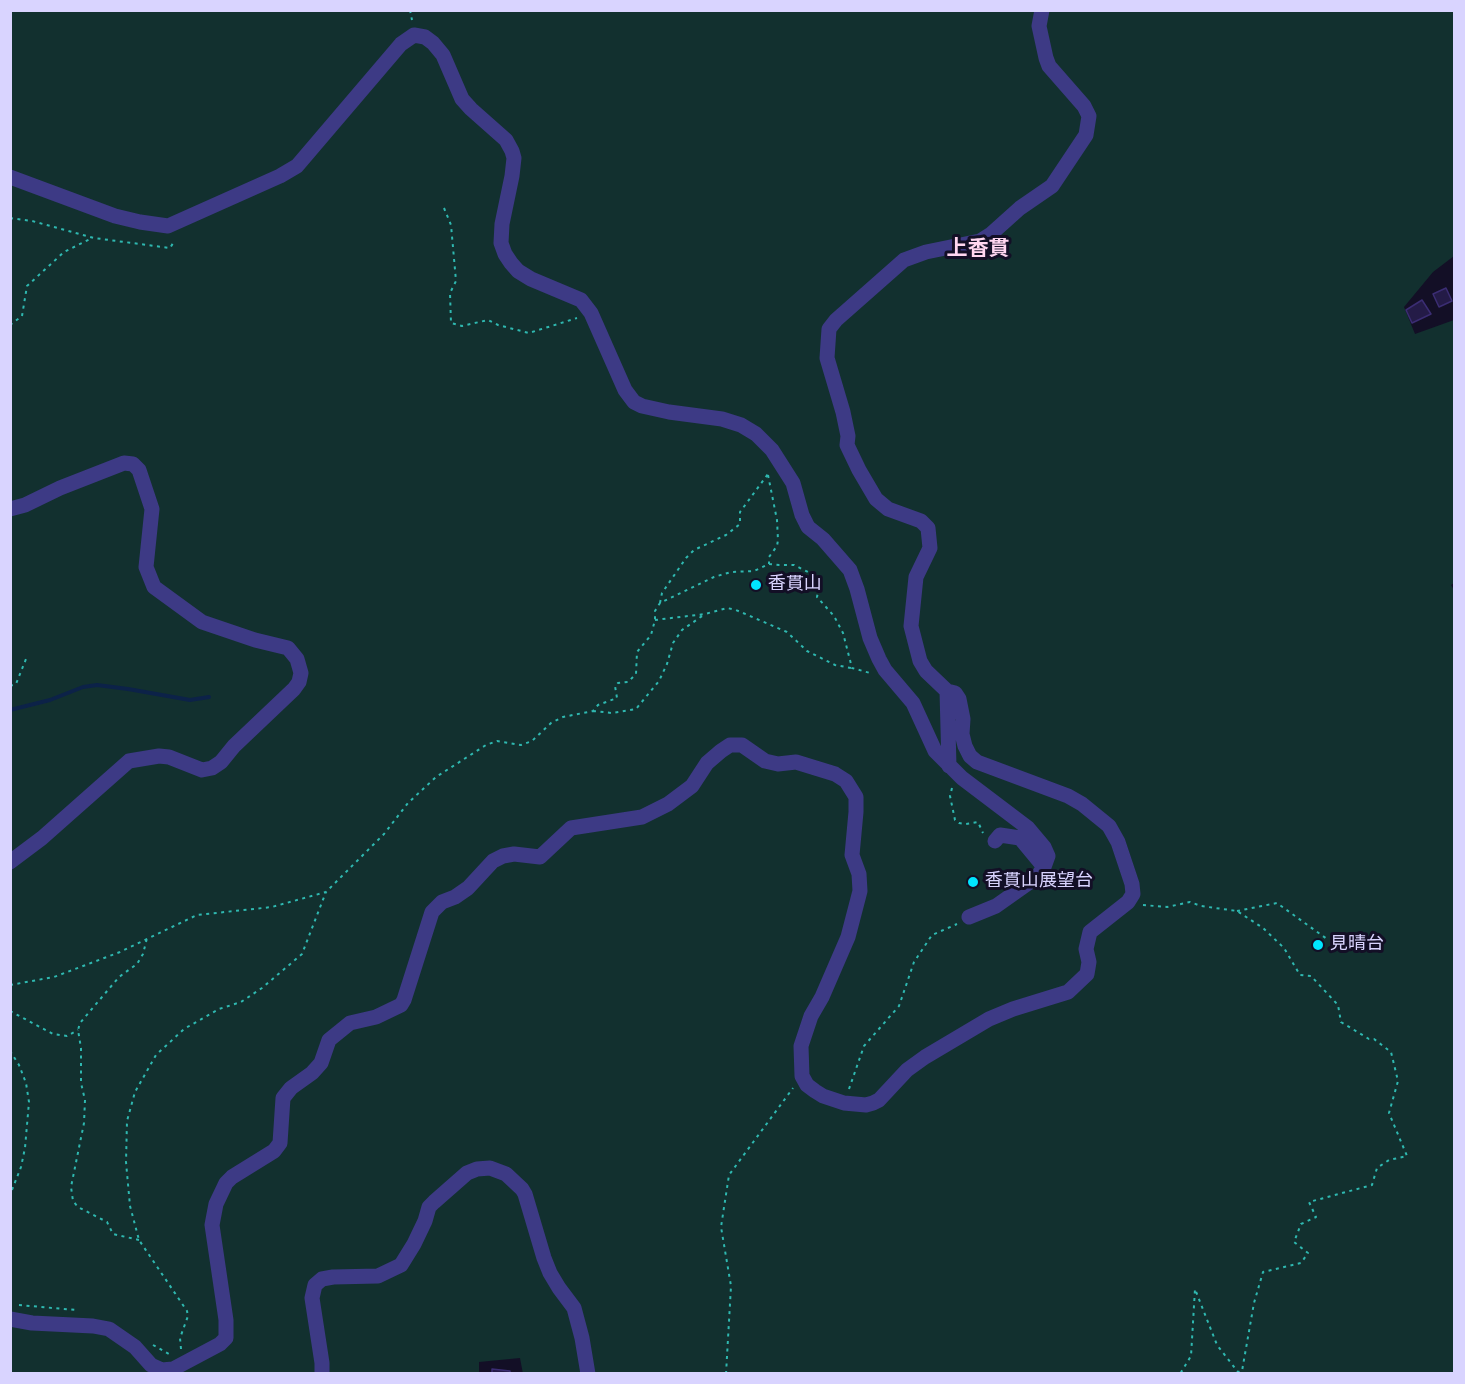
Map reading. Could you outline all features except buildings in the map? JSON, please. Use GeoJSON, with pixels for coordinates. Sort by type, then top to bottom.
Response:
{"type":"FeatureCollection","features":[{"type":"Feature","properties":{"kind":"street"},"geometry":{"type":"LineString","coordinates":[[10,1319],[109,1329],[135,1347],[160,1372],[181,1365],[220,1344],[226,1338],[226,1320],[212,1225],[216,1204],[226,1183],[274,1151],[280,1143],[283,1098],[291,1088],[312,1073],[321,1063],[329,1040],[350,1023],[376,1017],[401,1005],[432,912],[442,902],[468,888],[493,861],[503,856],[514,854],[540,856],[571,828],[642,817],[668,804],[692,786],[707,763],[720,751],[736,744],[742,745],[765,761],[778,764],[796,762],[835,774],[846,781],[856,797],[852,855],[859,874],[860,891],[848,937],[803,1036],[800,1055],[802,1076],[807,1085],[815,1091],[844,1103],[866,1105],[873,1103],[907,1070],[925,1057],[989,1019],[1074,988],[1087,974],[1089,962],[1086,949],[1090,932],[1128,902],[1133,894],[1132,884],[1118,842],[1109,826],[1082,804],[1068,796],[977,762],[970,756],[965,746],[959,699],[955,693],[947,692],[926,671],[920,661],[911,626],[916,577],[930,548],[928,528],[921,521],[888,509],[876,499],[847,445],[848,436],[843,412],[827,358],[829,329],[836,320],[904,260],[926,252],[980,241],[991,234],[1020,208],[1052,186],[1086,135],[1089,116],[1084,106],[1049,66],[1046,58],[1039,26],[1042,10]]}},
{"type":"Feature","properties":{"kind":"street"},"geometry":{"type":"LineString","coordinates":[[10,177],[115,216],[168,226],[270,181],[297,166],[401,44],[414,35],[425,37],[443,55],[462,99],[506,140],[512,151],[514,158],[512,177],[502,224],[501,243],[505,254],[518,271],[531,279],[581,300],[591,313],[625,390],[634,402],[669,412],[722,419],[741,425],[756,434],[772,450],[793,483],[802,515],[808,527],[823,539],[850,570],[870,638],[885,670],[913,703],[934,751],[962,778],[1006,810],[1037,837],[1048,856],[1037,877],[996,906],[969,917]]}},
{"type":"Feature","properties":{"kind":"street"},"geometry":{"type":"LineString","coordinates":[[10,509],[25,505],[60,488],[124,463],[133,464],[139,470],[152,509],[146,567],[154,587],[202,622],[255,640],[288,648],[297,659],[301,673],[294,689],[234,746],[221,762],[212,768],[202,770],[169,757],[159,756],[129,761],[42,838],[10,862]]}},
{"type":"Feature","properties":{"kind":"street"},"geometry":{"type":"LineString","coordinates":[[947,692],[950,766]]}},
{"type":"Feature","properties":{"kind":"street"},"geometry":{"type":"LineString","coordinates":[[988,840],[1000,835],[1020,838],[1044,867]]}},
{"type":"Feature","properties":{"kind":"street"},"geometry":{"type":"LineString","coordinates":[[322,1374],[312,1298],[315,1285],[333,1277],[378,1276],[401,1264],[414,1244],[429,1207],[466,1173],[490,1168],[506,1174],[525,1194],[550,1273],[574,1308],[588,1374]]}},
{"type":"Feature","properties":{"kind":"path"},"geometry":{"type":"LineString","coordinates":[[444,208],[451,225],[456,281],[450,293],[451,323],[462,326],[488,320],[529,333],[591,313]]}},
{"type":"Feature","properties":{"kind":"path"},"geometry":{"type":"LineString","coordinates":[[10,218],[32,221],[94,238],[170,248],[176,240]]}},
{"type":"Feature","properties":{"kind":"path"},"geometry":{"type":"LineString","coordinates":[[10,325],[22,316],[27,286],[64,252],[94,238]]}},
{"type":"Feature","properties":{"kind":"path"},"geometry":{"type":"LineString","coordinates":[[593,711],[598,705],[617,698],[615,686],[618,683],[628,682],[634,677],[638,670],[637,652],[651,635],[655,611],[662,593],[686,558],[694,550],[726,535],[740,524],[740,512],[768,474],[777,520],[778,540],[777,546],[769,557],[769,564]]}},
{"type":"Feature","properties":{"kind":"path"},"geometry":{"type":"LineString","coordinates":[[660,603],[714,577],[731,572],[754,571],[769,564],[779,566],[794,564],[810,573],[816,580],[819,587],[818,597],[834,616],[843,633],[852,668]]}},
{"type":"Feature","properties":{"kind":"path"},"geometry":{"type":"LineString","coordinates":[[655,620],[705,614],[727,608],[787,632],[807,651],[835,665],[873,673],[885,670]]}},
{"type":"Feature","properties":{"kind":"path"},"geometry":{"type":"LineString","coordinates":[[179,1352],[180,1338],[188,1316],[187,1311],[139,1240],[130,1206],[126,1162],[127,1121],[135,1092],[156,1054],[184,1029],[219,1010],[241,1002],[262,988],[302,954],[326,892],[384,834],[408,803],[436,777],[486,745],[497,741],[521,745],[532,741],[551,723],[563,717],[593,711],[612,713],[636,709],[659,681],[673,643],[682,630],[705,614]]}},
{"type":"Feature","properties":{"kind":"path"},"geometry":{"type":"LineString","coordinates":[[10,686],[16,684],[26,658]]}},
{"type":"Feature","properties":{"kind":"path"},"geometry":{"type":"LineString","coordinates":[[962,778],[953,784],[950,796],[952,814],[959,823],[978,822],[988,840]]}},
{"type":"Feature","properties":{"kind":"path"},"geometry":{"type":"LineString","coordinates":[[10,985],[54,977],[120,952],[197,915],[272,907],[326,892]]}},
{"type":"Feature","properties":{"kind":"path"},"geometry":{"type":"LineString","coordinates":[[1128,902],[1167,908],[1190,902],[1201,906],[1237,911],[1277,903],[1327,939]]}},
{"type":"Feature","properties":{"kind":"path"},"geometry":{"type":"LineString","coordinates":[[1180,1374],[1191,1356],[1195,1289],[1217,1345],[1238,1372],[1242,1371],[1254,1304],[1263,1272],[1301,1263],[1308,1253],[1294,1242],[1301,1224],[1316,1217],[1309,1202],[1372,1185],[1377,1168],[1389,1160],[1407,1156],[1389,1113],[1398,1081],[1391,1052],[1374,1039],[1369,1039],[1341,1022],[1338,1005],[1318,983],[1311,976],[1300,975],[1284,948],[1263,928],[1237,911]]}},
{"type":"Feature","properties":{"kind":"path"},"geometry":{"type":"LineString","coordinates":[[844,1103],[864,1046],[898,1006],[914,962],[933,935],[969,917]]}},
{"type":"Feature","properties":{"kind":"path"},"geometry":{"type":"LineString","coordinates":[[139,1240],[113,1234],[107,1222],[78,1207],[73,1201],[71,1187],[84,1123],[86,1100],[81,1083],[81,1048],[78,1030],[80,1023],[118,977],[137,964],[148,938]]}},
{"type":"Feature","properties":{"kind":"path"},"geometry":{"type":"LineString","coordinates":[[10,1011],[53,1034],[67,1036],[78,1030]]}},
{"type":"Feature","properties":{"kind":"path"},"geometry":{"type":"LineString","coordinates":[[10,1051],[26,1083],[29,1102],[25,1148],[21,1167],[10,1195]]}},
{"type":"Feature","properties":{"kind":"path"},"geometry":{"type":"LineString","coordinates":[[726,1374],[731,1286],[722,1227],[729,1175],[802,1076]]}},
{"type":"Feature","properties":{"kind":"path"},"geometry":{"type":"LineString","coordinates":[[152,1350],[149,1344],[165,1353],[174,1354]]}},
{"type":"Feature","properties":{"kind":"green space"},"geometry":{"type":"Polygon","coordinates":[[[10,11],[1454,11],[1454,256],[1433,272],[1404,307],[1415,334],[1454,320],[1454,583],[1451,585],[1454,590],[1454,1373],[523,1374],[520,1358],[479,1362],[479,1374],[11,1373],[10,11]]]}},
{"type":"Feature","properties":{"kind":"waterway"},"geometry":{"type":"LineString","coordinates":[[10,710],[50,700],[83,687],[97,685],[190,700],[209,697]]}},
{"type":"Feature","properties":{"kind":"place","name":"香貫山"},"geometry":{"type":"Point","coordinates":[756,585]}},
{"type":"Feature","properties":{"kind":"place","name":"香貫山展望台"},"geometry":{"type":"Point","coordinates":[973,882]}},
{"type":"Feature","properties":{"kind":"place","name":"見晴台"},"geometry":{"type":"Point","coordinates":[1318,945]}},
{"type":"Feature","properties":{"kind":"district","name":"上香貫"},"geometry":{"type":"Point","coordinates":[978,250]}}]}
